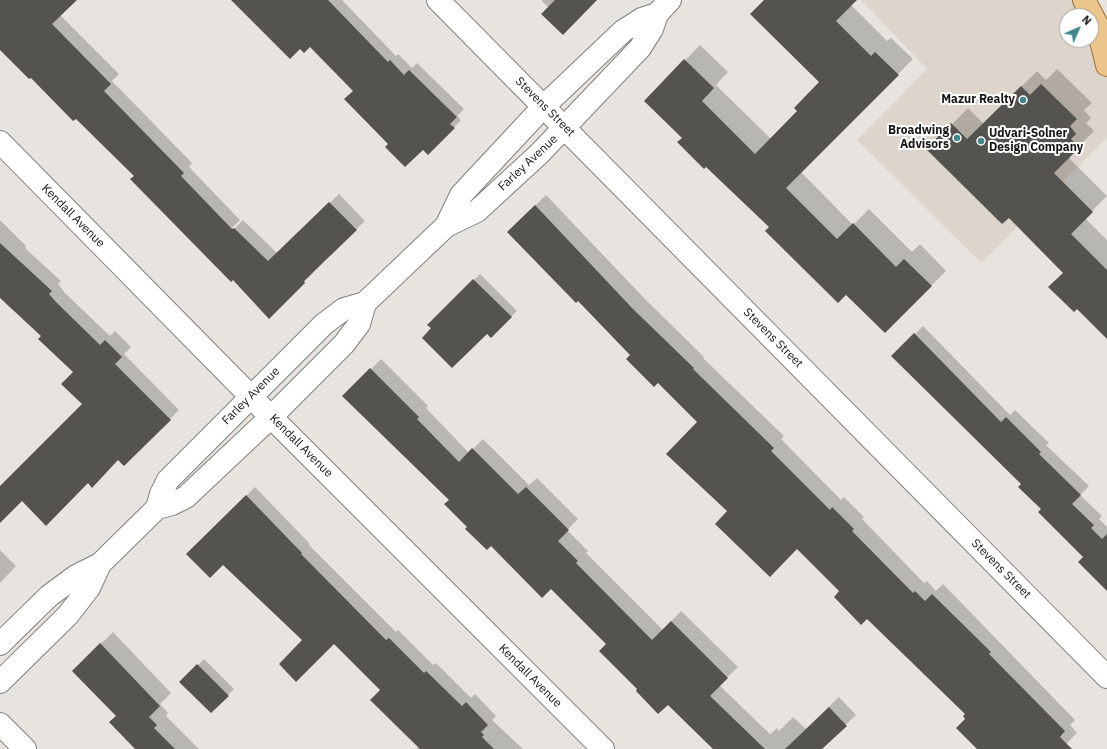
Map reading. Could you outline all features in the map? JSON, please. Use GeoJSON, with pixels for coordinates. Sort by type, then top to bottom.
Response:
{"type":"FeatureCollection","features":[{"type":"Feature","properties":{"kind":"main road"},"geometry":{"type":"LineString","coordinates":[[1084,0],[1102,35],[1107,65]]}},
{"type":"Feature","properties":{"kind":"street","name":"Stevens Street"},"geometry":{"type":"LineString","coordinates":[[438,0],[1107,677]]}},
{"type":"Feature","properties":{"kind":"street","name":"Farley Avenue"},"geometry":{"type":"LineString","coordinates":[[446,226],[461,195],[544,106],[623,31],[664,7]]}},
{"type":"Feature","properties":{"kind":"street","name":"Farley Avenue"},"geometry":{"type":"LineString","coordinates":[[157,508],[161,494],[168,480],[324,324],[344,309],[365,303],[446,226],[476,211],[539,154],[640,48],[664,7]]}},
{"type":"Feature","properties":{"kind":"street","name":"Kendall Avenue"},"geometry":{"type":"LineString","coordinates":[[0,142],[603,749]]}},
{"type":"Feature","properties":{"kind":"street","name":"Farley Avenue"},"geometry":{"type":"LineString","coordinates":[[0,644],[49,596],[76,576],[100,564],[157,508],[172,504],[186,497],[344,344],[359,324],[365,303]]}},
{"type":"Feature","properties":{"kind":"street","name":"Farley Avenue"},"geometry":{"type":"LineString","coordinates":[[0,682],[68,615],[89,588],[100,564]]}},
{"type":"Feature","properties":{"kind":"street"},"geometry":{"type":"LineString","coordinates":[[0,724],[25,749]]}},
{"type":"Feature","properties":{"kind":"shaded area"},"geometry":{"type":"Polygon","coordinates":[[[861,0],[1084,0],[1088,8],[1059,8],[1059,48],[1099,48],[1099,28],[1107,43],[1107,138],[981,263],[857,140],[927,69],[861,0]]]}},
{"type":"Feature","properties":{"kind":"building"},"geometry":{"type":"Polygon","coordinates":[[[0,0],[77,0],[52,24],[111,84],[104,91],[184,173],[181,176],[232,229],[234,228],[268,261],[329,202],[357,230],[304,281],[305,283],[269,319],[233,280],[231,282],[130,179],[134,176],[76,119],[73,121],[31,78],[29,79],[0,50],[0,0]]]}},
{"type":"Feature","properties":{"kind":"building"},"geometry":{"type":"Polygon","coordinates":[[[231,0],[328,0],[388,62],[390,60],[404,75],[409,70],[457,117],[450,124],[455,128],[428,155],[423,150],[405,167],[385,147],[388,144],[344,99],[353,91],[310,47],[304,53],[300,49],[290,59],[231,0]]]}},
{"type":"Feature","properties":{"kind":"building"},"geometry":{"type":"Polygon","coordinates":[[[555,0],[597,0],[563,35],[541,14],[555,0]]]}},
{"type":"Feature","properties":{"kind":"building"},"geometry":{"type":"Polygon","coordinates":[[[764,0],[857,0],[836,21],[871,56],[875,52],[899,75],[786,188],[837,239],[853,223],[896,267],[904,259],[932,286],[885,333],[846,295],[838,303],[765,231],[769,227],[706,167],[704,169],[677,142],[682,138],[644,101],[684,59],[714,88],[702,101],[755,154],[797,111],[794,108],[819,82],[750,14],[764,0]]]}},
{"type":"Feature","properties":{"kind":"building"},"geometry":{"type":"Polygon","coordinates":[[[1041,84],[1077,119],[1070,126],[1076,134],[1071,139],[1079,148],[1054,173],[1093,212],[1071,234],[1107,270],[1107,339],[1077,309],[1074,312],[1048,287],[1063,273],[1009,218],[1002,224],[926,149],[951,123],[967,139],[1021,86],[1030,95],[1041,84]]]}},
{"type":"Feature","properties":{"kind":"building"},"geometry":{"type":"Polygon","coordinates":[[[535,205],[633,309],[774,448],[771,451],[830,510],[832,507],[854,529],[852,531],[913,593],[915,591],[925,601],[932,594],[991,652],[989,654],[1065,731],[1060,737],[1072,749],[977,749],[956,728],[965,719],[963,716],[965,714],[867,619],[861,625],[834,597],[839,591],[797,549],[770,577],[715,524],[727,511],[666,454],[697,422],[658,383],[654,387],[626,359],[630,355],[578,301],[576,303],[507,232],[535,205]]]}},
{"type":"Feature","properties":{"kind":"building"},"geometry":{"type":"Polygon","coordinates":[[[0,243],[52,291],[49,294],[56,302],[100,345],[105,340],[122,357],[115,364],[171,420],[124,466],[118,460],[92,488],[88,483],[46,526],[22,501],[0,523],[0,486],[82,404],[61,384],[73,372],[38,339],[41,336],[0,298],[0,243]]]}},
{"type":"Feature","properties":{"kind":"building"},"geometry":{"type":"Polygon","coordinates":[[[473,279],[512,317],[491,338],[487,334],[452,368],[422,338],[431,328],[427,325],[473,279]]]}},
{"type":"Feature","properties":{"kind":"building"},"geometry":{"type":"Polygon","coordinates":[[[914,333],[1001,422],[1006,417],[1041,452],[1039,454],[1081,495],[1072,504],[1094,525],[1091,528],[1102,539],[1107,534],[1107,591],[1078,562],[1083,557],[1038,512],[1041,509],[1018,487],[1021,484],[891,356],[914,333]]]}},
{"type":"Feature","properties":{"kind":"building"},"geometry":{"type":"Polygon","coordinates":[[[370,368],[419,417],[417,419],[459,462],[472,448],[518,494],[526,487],[569,530],[558,541],[578,561],[576,563],[652,640],[671,621],[728,678],[710,696],[765,749],[713,749],[668,705],[658,714],[636,691],[637,689],[599,651],[606,644],[551,589],[542,598],[491,546],[487,550],[465,529],[467,527],[444,504],[449,500],[342,396],[370,368]]]}},
{"type":"Feature","properties":{"kind":"building"},"geometry":{"type":"Polygon","coordinates":[[[246,495],[302,553],[301,554],[386,640],[389,638],[424,673],[426,671],[462,706],[466,702],[488,725],[481,732],[484,735],[482,737],[494,749],[420,749],[370,700],[380,690],[334,644],[296,682],[279,664],[302,640],[223,565],[210,578],[186,554],[246,495]]]}},
{"type":"Feature","properties":{"kind":"building"},"geometry":{"type":"Polygon","coordinates":[[[100,643],[160,706],[149,717],[157,725],[154,728],[175,749],[135,749],[109,722],[116,716],[72,671],[100,643]]]}},
{"type":"Feature","properties":{"kind":"building"},"geometry":{"type":"Polygon","coordinates":[[[197,664],[229,696],[211,713],[179,682],[197,664]]]}},
{"type":"Feature","properties":{"kind":"building"},"geometry":{"type":"Polygon","coordinates":[[[829,707],[847,726],[822,749],[785,749],[829,707]]]}},
{"type":"Feature","properties":{"kind":"place","name":"Mazur Realty"},"geometry":{"type":"Point","coordinates":[1023,100]}},
{"type":"Feature","properties":{"kind":"place","name":"Broadwing Advisors"},"geometry":{"type":"Point","coordinates":[957,138]}},
{"type":"Feature","properties":{"kind":"place","name":"Udvari-Solner Design Company"},"geometry":{"type":"Point","coordinates":[981,141]}}]}
